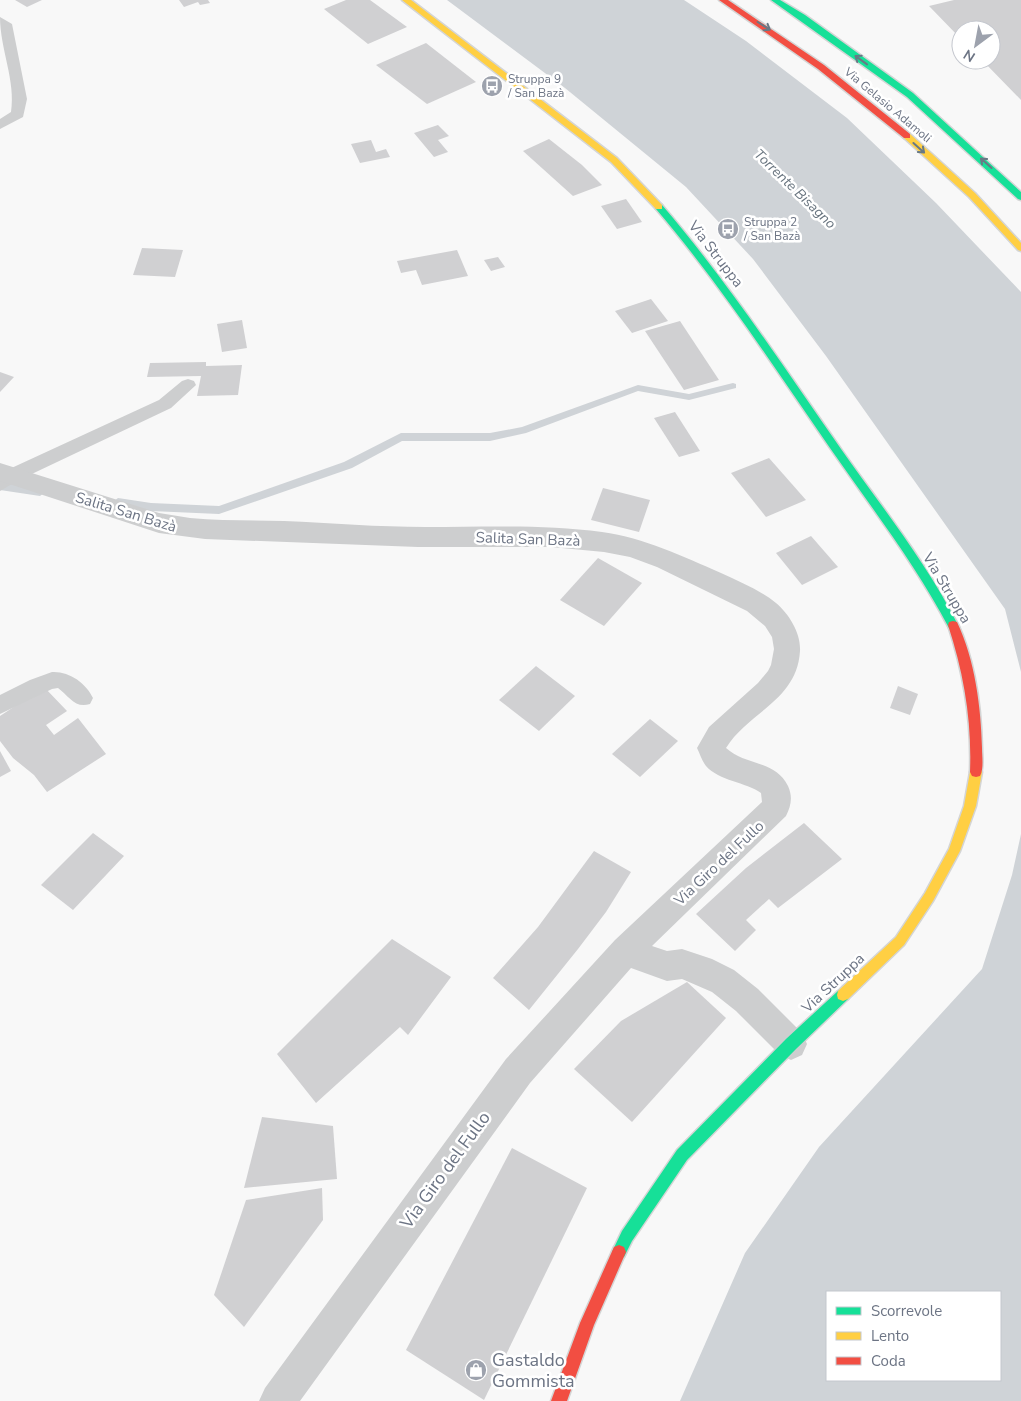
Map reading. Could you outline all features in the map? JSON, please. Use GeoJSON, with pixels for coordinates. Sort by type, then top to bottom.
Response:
{"type":"FeatureCollection","features":[{"type":"Feature","properties":{"kind":"main road","name":"Via Struppa"},"geometry":{"type":"LineString","coordinates":[[406,0],[614,160],[688,241],[743,316],[929,584],[956,632],[972,686],[976,726],[976,771],[970,806],[954,851],[929,897],[900,941],[791,1044],[682,1155],[627,1236],[587,1322],[559,1401]]}},
{"type":"Feature","properties":{"kind":"main road","name":"Via Gelasio Adamoli"},"geometry":{"type":"LineString","coordinates":[[723,0],[772,31],[875,108],[972,195],[1021,248]]}},
{"type":"Feature","properties":{"kind":"main road","name":"Via Gelasio Adamoli"},"geometry":{"type":"LineString","coordinates":[[775,0],[802,17],[910,95],[1021,197]]}},
{"type":"Feature","properties":{"kind":"street","name":"Salita San Bazà"},"geometry":{"type":"LineString","coordinates":[[4,477],[55,490],[184,529],[271,530],[417,537],[544,538],[602,542],[633,548],[745,596],[764,608],[777,621],[784,633],[787,650],[776,680],[748,709],[720,732],[711,748],[713,755],[720,762],[756,775],[767,781],[775,789],[778,798],[776,807],[768,816]]}},
{"type":"Feature","properties":{"kind":"street","name":"Via Giro del Fullo"},"geometry":{"type":"LineString","coordinates":[[278,1401],[518,1071],[626,950],[768,816]]}},
{"type":"Feature","properties":{"kind":"street"},"geometry":{"type":"LineString","coordinates":[[626,950],[650,961],[667,966],[682,964],[701,970],[723,981],[746,1000],[791,1044]]}},
{"type":"Feature","properties":{"kind":"lane"},"geometry":{"type":"LineString","coordinates":[[0,21],[5,24],[20,99],[18,114],[0,125]]}},
{"type":"Feature","properties":{"kind":"lane"},"geometry":{"type":"LineString","coordinates":[[4,477],[165,404],[188,385]]}},
{"type":"Feature","properties":{"kind":"lane"},"geometry":{"type":"LineString","coordinates":[[0,705],[48,681],[58,680],[67,684],[83,698]]}},
{"type":"Feature","properties":{"kind":"water","name":"Torrente Bisagno"},"geometry":{"type":"Polygon","coordinates":[[[447,0],[684,0],[746,41],[847,118],[936,203],[1021,292],[1021,672],[1005,609],[826,356],[753,259],[686,187],[565,88],[447,0]]]}},
{"type":"Feature","properties":{"kind":"water"},"geometry":{"type":"Polygon","coordinates":[[[1021,834],[1021,1401],[680,1401],[745,1253],[819,1147],[982,969],[1012,875],[1021,834]]]}},
{"type":"Feature","properties":{"kind":"building"},"geometry":{"type":"Polygon","coordinates":[[[15,0],[42,0],[27,7],[15,0]]]}},
{"type":"Feature","properties":{"kind":"building"},"geometry":{"type":"Polygon","coordinates":[[[179,0],[208,0],[210,3],[200,5],[198,2],[184,7],[179,0]]]}},
{"type":"Feature","properties":{"kind":"building"},"geometry":{"type":"Polygon","coordinates":[[[346,0],[370,0],[407,27],[368,44],[324,9],[346,0]]]}},
{"type":"Feature","properties":{"kind":"building"},"geometry":{"type":"Polygon","coordinates":[[[954,0],[1021,0],[1021,100],[992,70],[1001,70],[1001,20],[951,20],[951,29],[929,6],[954,0]]]}},
{"type":"Feature","properties":{"kind":"building"},"geometry":{"type":"Polygon","coordinates":[[[426,43],[476,82],[427,104],[376,65],[426,43]]]}},
{"type":"Feature","properties":{"kind":"building"},"geometry":{"type":"Polygon","coordinates":[[[438,125],[449,136],[438,140],[448,152],[434,157],[414,133],[438,125]]]}},
{"type":"Feature","properties":{"kind":"building"},"geometry":{"type":"Polygon","coordinates":[[[549,139],[582,165],[602,185],[573,196],[523,151],[549,139]]]}},
{"type":"Feature","properties":{"kind":"building"},"geometry":{"type":"Polygon","coordinates":[[[371,140],[376,152],[386,149],[390,157],[360,163],[351,144],[371,140]]]}},
{"type":"Feature","properties":{"kind":"building"},"geometry":{"type":"Polygon","coordinates":[[[626,199],[642,222],[617,229],[601,206],[626,199]]]}},
{"type":"Feature","properties":{"kind":"building"},"geometry":{"type":"Polygon","coordinates":[[[142,248],[183,250],[175,277],[133,275],[142,248]]]}},
{"type":"Feature","properties":{"kind":"building"},"geometry":{"type":"Polygon","coordinates":[[[457,250],[468,276],[422,285],[416,270],[401,273],[397,261],[457,250]]]}},
{"type":"Feature","properties":{"kind":"building"},"geometry":{"type":"Polygon","coordinates":[[[498,257],[505,267],[491,271],[484,260],[498,257]]]}},
{"type":"Feature","properties":{"kind":"building"},"geometry":{"type":"Polygon","coordinates":[[[651,299],[668,321],[632,333],[615,311],[651,299]]]}},
{"type":"Feature","properties":{"kind":"building"},"geometry":{"type":"Polygon","coordinates":[[[242,320],[247,348],[222,352],[217,324],[242,320]]]}},
{"type":"Feature","properties":{"kind":"building"},"geometry":{"type":"Polygon","coordinates":[[[680,321],[719,380],[684,390],[645,331],[680,321]]]}},
{"type":"Feature","properties":{"kind":"building"},"geometry":{"type":"Polygon","coordinates":[[[206,362],[206,366],[242,365],[238,395],[197,396],[201,376],[147,377],[150,363],[206,362]]]}},
{"type":"Feature","properties":{"kind":"building"},"geometry":{"type":"Polygon","coordinates":[[[0,372],[14,377],[0,392],[0,372]]]}},
{"type":"Feature","properties":{"kind":"building"},"geometry":{"type":"Polygon","coordinates":[[[675,412],[700,451],[679,457],[654,418],[675,412]]]}},
{"type":"Feature","properties":{"kind":"building"},"geometry":{"type":"Polygon","coordinates":[[[769,458],[806,500],[766,517],[731,473],[769,458]]]}},
{"type":"Feature","properties":{"kind":"building"},"geometry":{"type":"Polygon","coordinates":[[[603,488],[650,500],[639,532],[591,520],[603,488]]]}},
{"type":"Feature","properties":{"kind":"building"},"geometry":{"type":"Polygon","coordinates":[[[811,536],[838,567],[802,585],[776,553],[811,536]]]}},
{"type":"Feature","properties":{"kind":"building"},"geometry":{"type":"Polygon","coordinates":[[[598,558],[642,583],[604,626],[560,600],[598,558]]]}},
{"type":"Feature","properties":{"kind":"building"},"geometry":{"type":"Polygon","coordinates":[[[536,666],[575,696],[539,731],[499,700],[536,666]]]}},
{"type":"Feature","properties":{"kind":"building"},"geometry":{"type":"Polygon","coordinates":[[[898,686],[918,694],[910,715],[890,708],[898,686]]]}},
{"type":"Feature","properties":{"kind":"building"},"geometry":{"type":"Polygon","coordinates":[[[44,687],[67,711],[46,725],[54,735],[78,718],[106,754],[47,792],[34,775],[13,758],[0,741],[0,716],[44,687]]]}},
{"type":"Feature","properties":{"kind":"building"},"geometry":{"type":"Polygon","coordinates":[[[650,719],[678,741],[640,777],[612,754],[650,719]]]}},
{"type":"Feature","properties":{"kind":"building"},"geometry":{"type":"Polygon","coordinates":[[[0,751],[11,771],[0,777],[0,751]]]}},
{"type":"Feature","properties":{"kind":"building"},"geometry":{"type":"Polygon","coordinates":[[[804,823],[842,859],[778,908],[769,899],[746,920],[756,930],[735,951],[696,914],[746,868],[804,823]]]}},
{"type":"Feature","properties":{"kind":"building"},"geometry":{"type":"Polygon","coordinates":[[[93,833],[124,856],[73,910],[41,885],[93,833]]]}},
{"type":"Feature","properties":{"kind":"building"},"geometry":{"type":"Polygon","coordinates":[[[594,851],[631,872],[606,912],[529,1010],[493,978],[538,927],[594,851]]]}},
{"type":"Feature","properties":{"kind":"building"},"geometry":{"type":"Polygon","coordinates":[[[392,939],[451,977],[408,1035],[400,1027],[316,1103],[277,1054],[392,939]]]}},
{"type":"Feature","properties":{"kind":"building"},"geometry":{"type":"Polygon","coordinates":[[[687,982],[726,1018],[632,1122],[574,1069],[621,1021],[687,982]]]}},
{"type":"Feature","properties":{"kind":"building"},"geometry":{"type":"Polygon","coordinates":[[[262,1117],[333,1126],[337,1179],[244,1188],[262,1117]]]}},
{"type":"Feature","properties":{"kind":"building"},"geometry":{"type":"Polygon","coordinates":[[[512,1148],[587,1188],[484,1400],[406,1350],[512,1148]]]}},
{"type":"Feature","properties":{"kind":"building"},"geometry":{"type":"Polygon","coordinates":[[[322,1188],[323,1220],[244,1327],[214,1295],[246,1200],[322,1188]]]}},
{"type":"Feature","properties":{"kind":"waterway"},"geometry":{"type":"LineString","coordinates":[[118,502],[151,507],[219,510],[348,465],[401,437],[490,437],[523,430],[638,388],[689,397],[733,386]]}},
{"type":"Feature","properties":{"kind":"waterway"},"geometry":{"type":"LineString","coordinates":[[0,486],[40,492]]}},
{"type":"Feature","properties":{"kind":"traffic: fast"},"geometry":{"type":"LineString","coordinates":[[775,0],[802,17],[910,95],[1021,197]]}},
{"type":"Feature","properties":{"kind":"traffic: fast"},"geometry":{"type":"LineString","coordinates":[[659,207],[726,291],[900,541],[942,604],[953,625]]}},
{"type":"Feature","properties":{"kind":"traffic: fast"},"geometry":{"type":"LineString","coordinates":[[619,1252],[627,1236],[682,1155],[791,1044],[843,995]]}},
{"type":"Feature","properties":{"kind":"traffic: slow"},"geometry":{"type":"LineString","coordinates":[[406,0],[614,160],[659,207]]}},
{"type":"Feature","properties":{"kind":"traffic: slow"},"geometry":{"type":"LineString","coordinates":[[907,136],[972,195],[1021,248]]}},
{"type":"Feature","properties":{"kind":"traffic: slow"},"geometry":{"type":"LineString","coordinates":[[843,995],[900,941],[929,897],[954,851],[970,806],[976,772]]}},
{"type":"Feature","properties":{"kind":"traffic: jam"},"geometry":{"type":"LineString","coordinates":[[723,0],[821,67],[907,136]]}},
{"type":"Feature","properties":{"kind":"traffic: jam"},"geometry":{"type":"LineString","coordinates":[[953,625],[965,661],[975,715],[976,772]]}},
{"type":"Feature","properties":{"kind":"traffic: jam"},"geometry":{"type":"LineString","coordinates":[[559,1401],[587,1323],[619,1252]]}},
{"type":"Feature","properties":{"kind":"place","name":"Struppa 9 / San Bazà"},"geometry":{"type":"Point","coordinates":[492,86]}},
{"type":"Feature","properties":{"kind":"place","name":"Struppa 2 / San Bazà"},"geometry":{"type":"Point","coordinates":[728,229]}},
{"type":"Feature","properties":{"kind":"place","name":"Gastaldo Gommista"},"geometry":{"type":"Point","coordinates":[476,1370]}}]}
